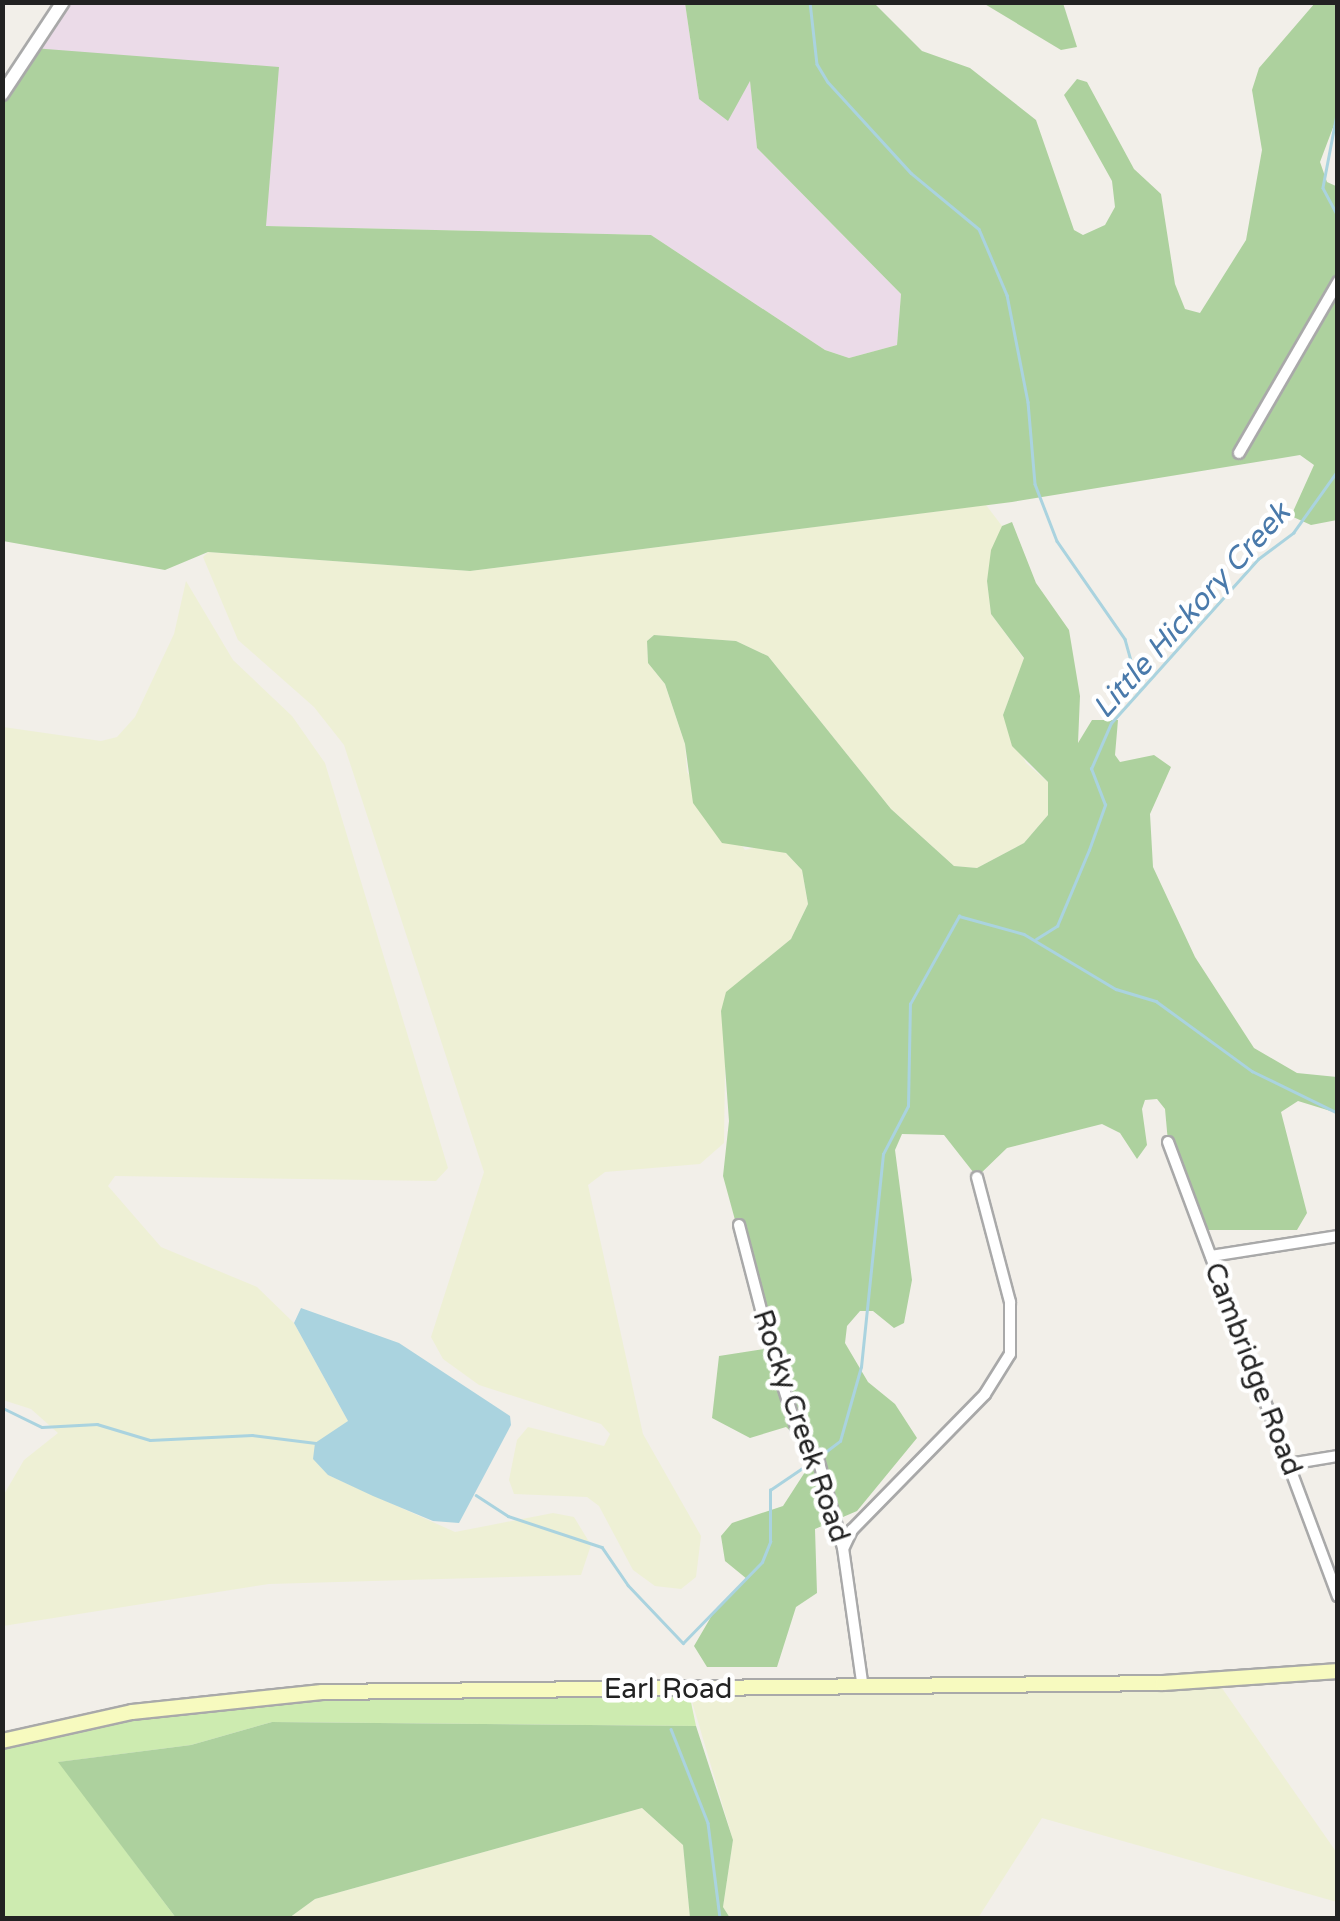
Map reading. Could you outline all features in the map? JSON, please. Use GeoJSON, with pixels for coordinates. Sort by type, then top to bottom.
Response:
{"type":"FeatureCollection","features":[{"type":"Feature","properties":{"kind":"main road","name":"Earl Road"},"geometry":{"type":"LineString","coordinates":[[2,1741],[132,1712],[257,1696],[1233,1681],[1338,1671]]}},
{"type":"Feature","properties":{"kind":"street"},"geometry":{"type":"LineString","coordinates":[[2,94],[63,2]]}},
{"type":"Feature","properties":{"kind":"street"},"geometry":{"type":"LineString","coordinates":[[1239,452],[1338,282]]}},
{"type":"Feature","properties":{"kind":"street","name":"Cambridge Road"},"geometry":{"type":"LineString","coordinates":[[1168,1142],[1338,1596]]}},
{"type":"Feature","properties":{"kind":"street"},"geometry":{"type":"LineString","coordinates":[[844,1548],[852,1530],[985,1394],[1010,1354],[1010,1302],[977,1177]]}},
{"type":"Feature","properties":{"kind":"street","name":"Rocky Creek Road"},"geometry":{"type":"LineString","coordinates":[[739,1226],[798,1432],[818,1459],[844,1548],[863,1688]]}},
{"type":"Feature","properties":{"kind":"street"},"geometry":{"type":"LineString","coordinates":[[1211,1256],[1338,1236]]}},
{"type":"Feature","properties":{"kind":"street"},"geometry":{"type":"LineString","coordinates":[[1289,1464],[1338,1456]]}},
{"type":"Feature","properties":{"kind":"shaded area"},"geometry":{"type":"Polygon","coordinates":[[[63,3],[685,3],[699,99],[750,79],[757,148],[901,294],[897,345],[849,358],[825,350],[651,235],[265,226],[33,48],[63,3]]]}},
{"type":"Feature","properties":{"kind":"green space"},"geometry":{"type":"Polygon","coordinates":[[[685,3],[874,3],[922,51],[970,68],[1036,120],[1074,230],[1083,235],[1105,225],[1115,207],[1112,181],[1064,95],[1077,79],[1087,82],[1134,169],[1161,194],[1175,284],[1185,309],[1200,313],[1246,240],[1262,150],[1252,90],[1259,68],[1315,3],[1337,3],[1337,117],[1320,162],[1327,182],[1338,187],[1337,520],[1311,525],[1291,516],[1314,465],[1300,455],[1012,502],[470,571],[208,552],[165,570],[3,541],[3,94],[33,48],[279,67],[266,226],[651,235],[825,350],[849,358],[897,345],[901,294],[757,148],[750,81],[728,121],[699,99],[685,3]]]}},
{"type":"Feature","properties":{"kind":"green space"},"geometry":{"type":"Polygon","coordinates":[[[983,3],[1063,3],[1077,47],[1061,50],[983,3]]]}},
{"type":"Feature","properties":{"kind":"green space"},"geometry":{"type":"Polygon","coordinates":[[[986,505],[1002,526],[987,580],[991,614],[1024,659],[1003,715],[1026,763],[1048,782],[1048,815],[1024,843],[977,868],[954,866],[891,809],[768,656],[736,641],[654,635],[647,641],[648,663],[665,684],[685,744],[687,772],[745,850],[765,845],[786,853],[802,870],[808,904],[791,939],[726,993],[724,1143],[700,1164],[605,1172],[588,1185],[643,1434],[701,1536],[696,1577],[681,1589],[655,1586],[633,1570],[599,1506],[587,1497],[514,1494],[509,1480],[517,1440],[528,1427],[604,1446],[610,1434],[601,1424],[479,1385],[443,1359],[431,1337],[484,1172],[344,745],[314,707],[238,640],[203,557],[208,552],[470,571],[986,505]]]}},
{"type":"Feature","properties":{"kind":"green space"},"geometry":{"type":"Polygon","coordinates":[[[1012,522],[1036,583],[1069,630],[1080,696],[1078,743],[1092,720],[1118,720],[1115,755],[1120,762],[1154,755],[1171,767],[1150,814],[1153,867],[1195,957],[1254,1048],[1297,1073],[1337,1077],[1337,1113],[1298,1101],[1281,1112],[1307,1213],[1297,1230],[1201,1230],[1168,1142],[1165,1109],[1157,1099],[1145,1100],[1142,1109],[1147,1145],[1137,1159],[1120,1133],[1102,1124],[1007,1148],[977,1177],[944,1135],[902,1134],[895,1150],[912,1280],[904,1323],[894,1328],[873,1311],[860,1311],[847,1326],[845,1343],[868,1382],[895,1404],[917,1438],[857,1511],[815,1529],[817,1593],[796,1607],[777,1667],[707,1667],[694,1646],[715,1610],[747,1579],[725,1561],[721,1536],[732,1523],[783,1506],[816,1455],[786,1427],[750,1438],[712,1418],[719,1356],[770,1348],[723,1176],[729,1121],[721,1011],[726,992],[791,939],[808,904],[802,870],[786,853],[722,843],[693,803],[685,744],[665,684],[648,663],[647,641],[654,635],[736,641],[768,656],[891,809],[954,866],[977,868],[1024,843],[1048,815],[1048,782],[1012,746],[1003,715],[1024,658],[991,614],[987,581],[991,550],[1002,526],[1012,522]]]}},
{"type":"Feature","properties":{"kind":"green space"},"geometry":{"type":"Polygon","coordinates":[[[186,581],[233,660],[292,716],[325,763],[448,1168],[436,1181],[115,1176],[108,1186],[161,1247],[257,1287],[294,1323],[348,1421],[328,1475],[455,1532],[553,1513],[574,1517],[591,1545],[581,1575],[269,1584],[3,1626],[3,1496],[24,1460],[58,1433],[31,1409],[3,1400],[3,727],[101,741],[117,737],[135,717],[174,634],[186,581]]]}},
{"type":"Feature","properties":{"kind":"green space"},"geometry":{"type":"Polygon","coordinates":[[[1217,1681],[1337,1853],[1337,1902],[1042,1818],[978,1918],[730,1918],[723,1907],[733,1840],[688,1688],[1217,1681]]]}},
{"type":"Feature","properties":{"kind":"green space"},"geometry":{"type":"Polygon","coordinates":[[[688,1688],[696,1726],[272,1722],[191,1745],[59,1762],[176,1918],[3,1918],[3,1741],[257,1696],[688,1688]]]}},
{"type":"Feature","properties":{"kind":"green space"},"geometry":{"type":"Polygon","coordinates":[[[272,1722],[696,1726],[733,1840],[723,1907],[730,1918],[690,1918],[683,1845],[642,1808],[315,1899],[289,1918],[176,1918],[58,1762],[191,1745],[272,1722]]]}},
{"type":"Feature","properties":{"kind":"green space"},"geometry":{"type":"Polygon","coordinates":[[[642,1808],[683,1845],[690,1918],[289,1918],[315,1899],[642,1808]]]}},
{"type":"Feature","properties":{"kind":"water"},"geometry":{"type":"Polygon","coordinates":[[[301,1308],[399,1343],[510,1416],[511,1425],[459,1523],[433,1521],[373,1496],[328,1475],[313,1459],[315,1443],[348,1421],[294,1323],[301,1308]]]}},
{"type":"Feature","properties":{"kind":"waterway"},"geometry":{"type":"LineString","coordinates":[[810,2],[817,64],[828,82],[911,173],[979,229],[1007,295],[1028,402],[1035,484],[1057,541],[1125,639],[1139,689]]}},
{"type":"Feature","properties":{"kind":"waterway","name":"Little Hickory Creek"},"geometry":{"type":"LineString","coordinates":[[1338,109],[1323,188],[1338,216]]}},
{"type":"Feature","properties":{"kind":"waterway","name":"Little Hickory Creek"},"geometry":{"type":"LineString","coordinates":[[1036,939],[1057,926],[1105,805],[1091,769],[1111,723],[1258,559],[1293,533],[1338,470]]}},
{"type":"Feature","properties":{"kind":"waterway"},"geometry":{"type":"LineString","coordinates":[[820,1456],[840,1441],[861,1367],[883,1154],[908,1106],[910,1004],[959,916],[1024,934],[1116,989],[1156,1001],[1252,1071],[1338,1113]]}},
{"type":"Feature","properties":{"kind":"waterway"},"geometry":{"type":"LineString","coordinates":[[3,1408],[42,1427],[97,1424],[150,1440],[252,1435],[315,1443]]}},
{"type":"Feature","properties":{"kind":"waterway"},"geometry":{"type":"LineString","coordinates":[[476,1495],[508,1516],[602,1547],[628,1585],[683,1643],[762,1562],[770,1542],[770,1490],[813,1461]]}},
{"type":"Feature","properties":{"kind":"waterway","name":"Little Hickory Creek"},"geometry":{"type":"LineString","coordinates":[[671,1729],[708,1823],[720,1918]]}}]}
